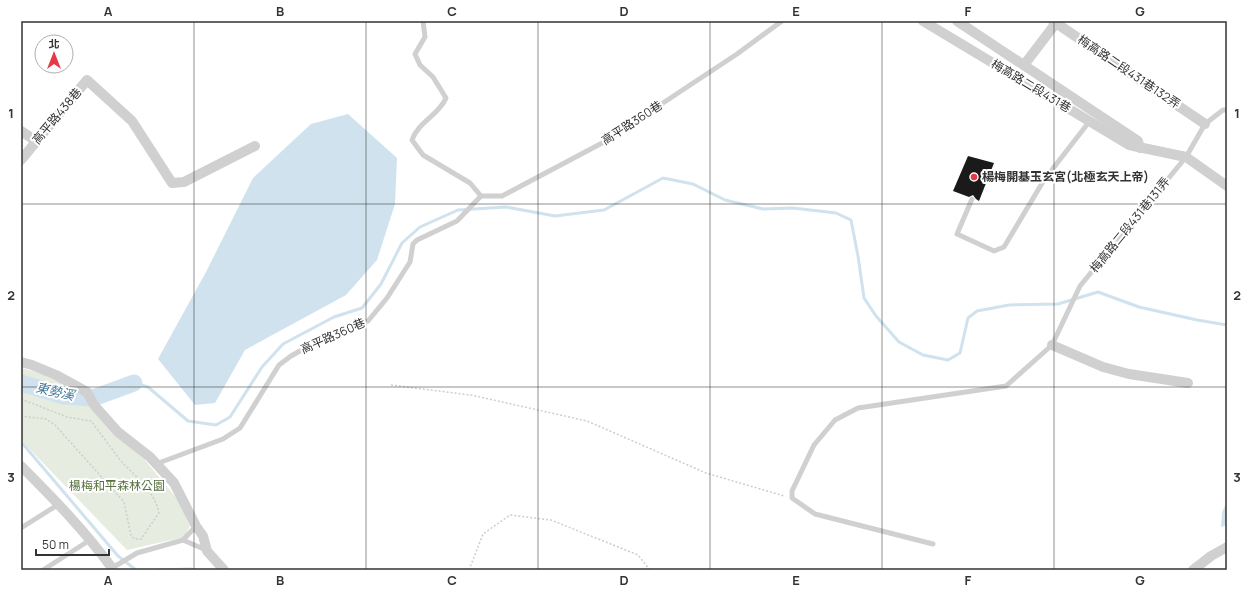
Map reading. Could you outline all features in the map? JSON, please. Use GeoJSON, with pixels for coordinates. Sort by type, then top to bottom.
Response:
{"type":"FeatureCollection","features":[{"type":"Feature","properties":{"kind":"street","name":"梅高路二段431巷"},"geometry":{"type":"LineString","coordinates":[[923,21],[1062,103],[1089,122],[1100,126],[1129,145],[1186,157],[1227,186]]}},
{"type":"Feature","properties":{"kind":"street","name":"梅高路二段431巷"},"geometry":{"type":"LineString","coordinates":[[957,21],[1138,142],[1140,148]]}},
{"type":"Feature","properties":{"kind":"street"},"geometry":{"type":"LineString","coordinates":[[1024,65],[1055,22]]}},
{"type":"Feature","properties":{"kind":"street","name":"梅高路二段431巷132弄"},"geometry":{"type":"LineString","coordinates":[[1055,22],[1205,124]]}},
{"type":"Feature","properties":{"kind":"street","name":"高平路438巷"},"geometry":{"type":"LineString","coordinates":[[21,160],[87,80],[132,121],[172,182],[184,182],[255,146]]}},
{"type":"Feature","properties":{"kind":"street"},"geometry":{"type":"LineString","coordinates":[[21,131],[36,141]]}},
{"type":"Feature","properties":{"kind":"street"},"geometry":{"type":"LineString","coordinates":[[1052,345],[1103,367],[1129,374],[1188,383]]}},
{"type":"Feature","properties":{"kind":"street"},"geometry":{"type":"LineString","coordinates":[[21,362],[56,375],[86,392],[94,405],[118,432],[156,464],[174,484],[196,526],[203,536],[207,551],[224,570]]}},
{"type":"Feature","properties":{"kind":"street"},"geometry":{"type":"LineString","coordinates":[[21,466],[59,504],[113,569]]}},
{"type":"Feature","properties":{"kind":"street"},"geometry":{"type":"LineString","coordinates":[[1193,570],[1211,556],[1227,547]]}},
{"type":"Feature","properties":{"kind":"lane"},"geometry":{"type":"LineString","coordinates":[[423,21],[425,37],[415,54],[420,65],[433,77],[446,98],[443,106],[415,132],[412,140],[423,154],[470,183],[481,196]]}},
{"type":"Feature","properties":{"kind":"lane","name":"高平路360巷"},"geometry":{"type":"LineString","coordinates":[[156,464],[223,439],[240,428],[279,365],[291,356],[321,339],[346,328],[368,321],[387,298],[410,262],[413,244],[417,240],[457,221],[481,196],[502,196],[604,142],[737,54],[782,21]]}},
{"type":"Feature","properties":{"kind":"lane"},"geometry":{"type":"LineString","coordinates":[[1205,124],[1223,110],[1227,110]]}},
{"type":"Feature","properties":{"kind":"lane"},"geometry":{"type":"LineString","coordinates":[[972,199],[957,234],[994,251],[1004,247],[1044,180],[1089,122]]}},
{"type":"Feature","properties":{"kind":"lane","name":"梅高路二段431巷131弄"},"geometry":{"type":"LineString","coordinates":[[1052,345],[1080,286],[1186,157],[1205,124]]}},
{"type":"Feature","properties":{"kind":"lane"},"geometry":{"type":"LineString","coordinates":[[933,544],[815,514],[792,498],[792,491],[814,445],[835,420],[858,408],[1006,386],[1052,345]]}},
{"type":"Feature","properties":{"kind":"lane"},"geometry":{"type":"LineString","coordinates":[[21,528],[59,504]]}},
{"type":"Feature","properties":{"kind":"lane"},"geometry":{"type":"LineString","coordinates":[[113,569],[137,553],[183,540],[196,526]]}},
{"type":"Feature","properties":{"kind":"lane"},"geometry":{"type":"LineString","coordinates":[[43,570],[90,540]]}},
{"type":"Feature","properties":{"kind":"lane"},"geometry":{"type":"LineString","coordinates":[[183,540],[207,551]]}},
{"type":"Feature","properties":{"kind":"path"},"geometry":{"type":"LineString","coordinates":[[391,385],[472,395],[588,421],[706,473],[792,498]]}},
{"type":"Feature","properties":{"kind":"path"},"geometry":{"type":"LineString","coordinates":[[21,399],[67,417],[91,421],[121,460],[151,493],[157,505],[159,513],[141,539],[135,539],[131,536],[124,502],[55,425],[46,419],[21,416]]}},
{"type":"Feature","properties":{"kind":"path"},"geometry":{"type":"LineString","coordinates":[[469,570],[483,534],[510,515],[551,520],[638,556],[650,570]]}},
{"type":"Feature","properties":{"kind":"green space","name":"楊梅和平森林公園"},"geometry":{"type":"Polygon","coordinates":[[[21,368],[53,376],[81,393],[91,409],[112,432],[144,459],[179,501],[190,526],[184,537],[127,550],[21,440],[21,368]]]}},
{"type":"Feature","properties":{"kind":"water"},"geometry":{"type":"Polygon","coordinates":[[[348,114],[397,158],[395,204],[377,260],[346,295],[245,350],[215,403],[195,405],[158,359],[206,272],[253,178],[311,124],[348,114]]]}},
{"type":"Feature","properties":{"kind":"water"},"geometry":{"type":"Polygon","coordinates":[[[1227,502],[1227,525],[1221,527],[1222,512],[1227,502]]]}},
{"type":"Feature","properties":{"kind":"building","name":"楊梅開基玉玄宮(北極玄天上帝)"},"geometry":{"type":"Polygon","coordinates":[[[968,156],[994,163],[979,201],[973,195],[969,197],[953,191],[968,156]]]}},
{"type":"Feature","properties":{"kind":"waterway"},"geometry":{"type":"LineString","coordinates":[[134,383],[148,387],[188,421],[216,425],[230,417],[262,367],[283,344],[334,317],[362,308],[381,284],[402,243],[420,227],[458,210],[506,207],[555,216],[604,210],[663,178],[693,184],[725,200],[763,209],[793,208],[836,213],[851,220],[864,298],[876,316],[899,342],[923,355],[948,360],[960,353],[968,318],[977,311],[1009,305],[1058,304],[1098,292],[1139,307],[1227,325]]}},
{"type":"Feature","properties":{"kind":"waterway","name":"東勢溪"},"geometry":{"type":"LineString","coordinates":[[21,383],[64,396],[93,398],[134,383]]}},
{"type":"Feature","properties":{"kind":"waterway","name":"東勢溪"},"geometry":{"type":"LineString","coordinates":[[21,444],[23,444],[118,556],[136,570]]}},
{"type":"Feature","properties":{"kind":"waterway","name":"東勢溪"},"geometry":{"type":"LineString","coordinates":[[156,570],[196,570]]}},
{"type":"Feature","properties":{"kind":"place","name":"楊梅開基玉玄宮(北極玄天上帝)"},"geometry":{"type":"Point","coordinates":[974,177]}}]}
